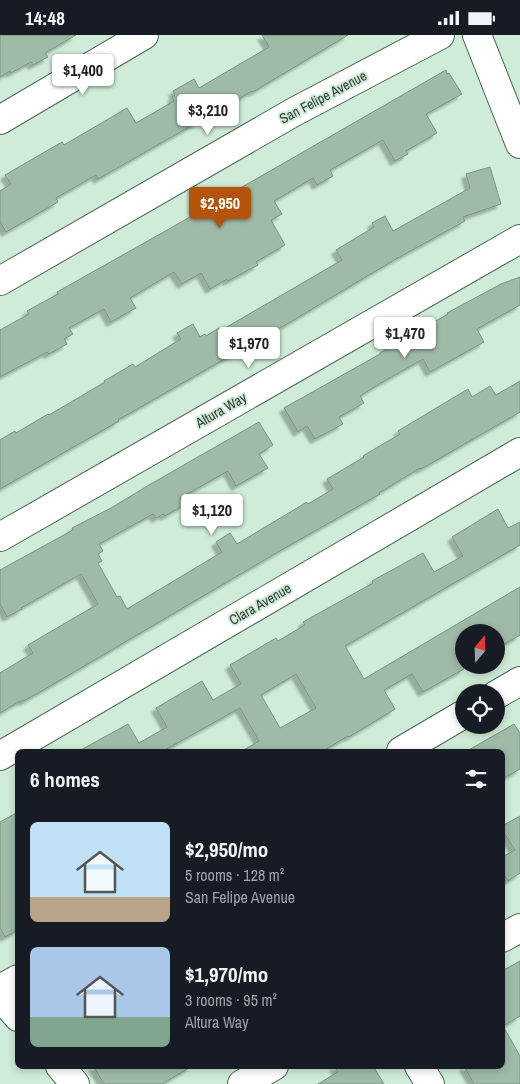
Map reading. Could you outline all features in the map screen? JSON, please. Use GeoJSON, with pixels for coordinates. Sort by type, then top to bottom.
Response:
{"type":"FeatureCollection","features":[{"type":"Feature","properties":{"kind":"street"},"geometry":{"type":"LineString","coordinates":[[0,120],[144,35]]}},
{"type":"Feature","properties":{"kind":"street","name":"San Felipe Avenue"},"geometry":{"type":"LineString","coordinates":[[0,281],[294,112],[440,35]]}},
{"type":"Feature","properties":{"kind":"street"},"geometry":{"type":"LineString","coordinates":[[477,35],[520,144]]}},
{"type":"Feature","properties":{"kind":"street","name":"Altura Way"},"geometry":{"type":"LineString","coordinates":[[0,537],[520,239]]}},
{"type":"Feature","properties":{"kind":"street","name":"Clara Avenue"},"geometry":{"type":"LineString","coordinates":[[0,756],[520,452]]}},
{"type":"Feature","properties":{"kind":"street"},"geometry":{"type":"LineString","coordinates":[[505,690],[520,681]]}},
{"type":"Feature","properties":{"kind":"street"},"geometry":{"type":"LineString","coordinates":[[404,749],[455,719]]}},
{"type":"Feature","properties":{"kind":"street"},"geometry":{"type":"LineString","coordinates":[[505,936],[520,928]]}},
{"type":"Feature","properties":{"kind":"street"},"geometry":{"type":"LineString","coordinates":[[0,989],[15,981]]}},
{"type":"Feature","properties":{"kind":"street"},"geometry":{"type":"LineString","coordinates":[[0,996],[15,1014]]}},
{"type":"Feature","properties":{"kind":"street"},"geometry":{"type":"LineString","coordinates":[[62,1069],[75,1084]]}},
{"type":"Feature","properties":{"kind":"street"},"geometry":{"type":"LineString","coordinates":[[242,1084],[269,1069]]}},
{"type":"Feature","properties":{"kind":"street"},"geometry":{"type":"LineString","coordinates":[[421,1069],[430,1084]]}},
{"type":"Feature","properties":{"kind":"building"},"geometry":{"type":"Polygon","coordinates":[[[0,35],[76,35],[45,53],[48,57],[33,65],[31,62],[0,77],[0,35]]]}},
{"type":"Feature","properties":{"kind":"building"},"geometry":{"type":"Polygon","coordinates":[[[262,35],[348,35],[253,92],[98,179],[96,175],[56,198],[58,202],[6,232],[0,222],[0,191],[11,184],[5,175],[62,142],[64,145],[127,108],[136,123],[174,101],[172,97],[175,95],[173,91],[194,79],[199,88],[269,47],[262,35]]]}},
{"type":"Feature","properties":{"kind":"building"},"geometry":{"type":"Polygon","coordinates":[[[446,70],[462,94],[426,114],[437,133],[406,151],[408,154],[395,161],[383,140],[330,170],[333,176],[317,185],[313,178],[274,201],[282,214],[271,220],[285,245],[256,262],[258,265],[210,289],[201,273],[182,284],[174,272],[130,298],[136,308],[111,322],[104,309],[69,328],[73,334],[64,339],[67,344],[49,354],[47,352],[0,377],[0,330],[29,314],[27,311],[58,294],[57,292],[446,70]]]}},
{"type":"Feature","properties":{"kind":"building"},"geometry":{"type":"Polygon","coordinates":[[[490,167],[501,204],[463,217],[465,221],[394,260],[287,324],[0,489],[0,440],[49,415],[133,364],[135,367],[181,339],[177,333],[193,324],[200,337],[205,334],[206,336],[219,328],[220,331],[342,260],[336,250],[374,227],[372,223],[385,216],[393,231],[470,188],[466,174],[490,167]]]}},
{"type":"Feature","properties":{"kind":"building"},"geometry":{"type":"Polygon","coordinates":[[[520,277],[520,305],[477,329],[484,342],[430,372],[423,359],[379,384],[360,396],[364,403],[339,417],[343,424],[315,439],[307,426],[298,432],[284,408],[380,354],[447,313],[501,284],[520,277]]]}},
{"type":"Feature","properties":{"kind":"building"},"geometry":{"type":"Polygon","coordinates":[[[520,381],[520,412],[420,468],[380,494],[52,685],[0,713],[0,673],[33,653],[28,645],[98,604],[81,574],[7,617],[0,604],[0,570],[259,422],[273,445],[259,454],[268,468],[236,486],[228,471],[180,498],[184,505],[165,516],[164,514],[156,518],[153,514],[99,544],[103,551],[98,554],[102,561],[98,563],[117,597],[120,596],[127,609],[222,552],[216,542],[230,533],[237,544],[307,502],[308,504],[333,489],[327,479],[400,434],[398,431],[468,389],[472,397],[490,386],[496,395],[520,381]]]}},
{"type":"Feature","properties":{"kind":"building"},"geometry":{"type":"Polygon","coordinates":[[[498,509],[508,528],[520,522],[520,545],[345,646],[364,679],[455,625],[455,674],[423,692],[412,674],[384,690],[395,709],[326,749],[245,749],[259,741],[240,708],[167,749],[83,749],[128,724],[139,743],[167,727],[156,708],[202,681],[213,700],[241,684],[230,665],[276,638],[278,641],[305,625],[303,622],[423,553],[434,572],[463,556],[452,537],[498,509]],[[296,674],[261,695],[280,728],[316,708],[296,674]]]}},
{"type":"Feature","properties":{"kind":"building"},"geometry":{"type":"Polygon","coordinates":[[[520,587],[520,635],[505,644],[505,624],[457,624],[520,587]]]}},
{"type":"Feature","properties":{"kind":"building"},"geometry":{"type":"Polygon","coordinates":[[[514,724],[520,733],[520,769],[505,777],[505,749],[470,749],[497,734],[505,734],[505,729],[514,724]]]}},
{"type":"Feature","properties":{"kind":"building"},"geometry":{"type":"Polygon","coordinates":[[[15,814],[15,932],[5,937],[0,928],[0,822],[15,814]]]}},
{"type":"Feature","properties":{"kind":"building"},"geometry":{"type":"Polygon","coordinates":[[[520,816],[520,873],[508,881],[505,876],[505,855],[515,850],[505,835],[505,824],[520,816]]]}},
{"type":"Feature","properties":{"kind":"building"},"geometry":{"type":"Polygon","coordinates":[[[520,961],[520,1016],[505,1025],[505,969],[520,961]]]}},
{"type":"Feature","properties":{"kind":"building"},"geometry":{"type":"Polygon","coordinates":[[[505,1030],[520,1056],[520,1084],[474,1084],[466,1069],[505,1069],[505,1030]]]}},
{"type":"Feature","properties":{"kind":"building"},"geometry":{"type":"Polygon","coordinates":[[[95,1069],[187,1069],[162,1084],[104,1084],[95,1069]]]}},
{"type":"Feature","properties":{"kind":"building"},"geometry":{"type":"Polygon","coordinates":[[[336,1069],[375,1069],[384,1084],[318,1084],[338,1072],[336,1069]]]}}]}
